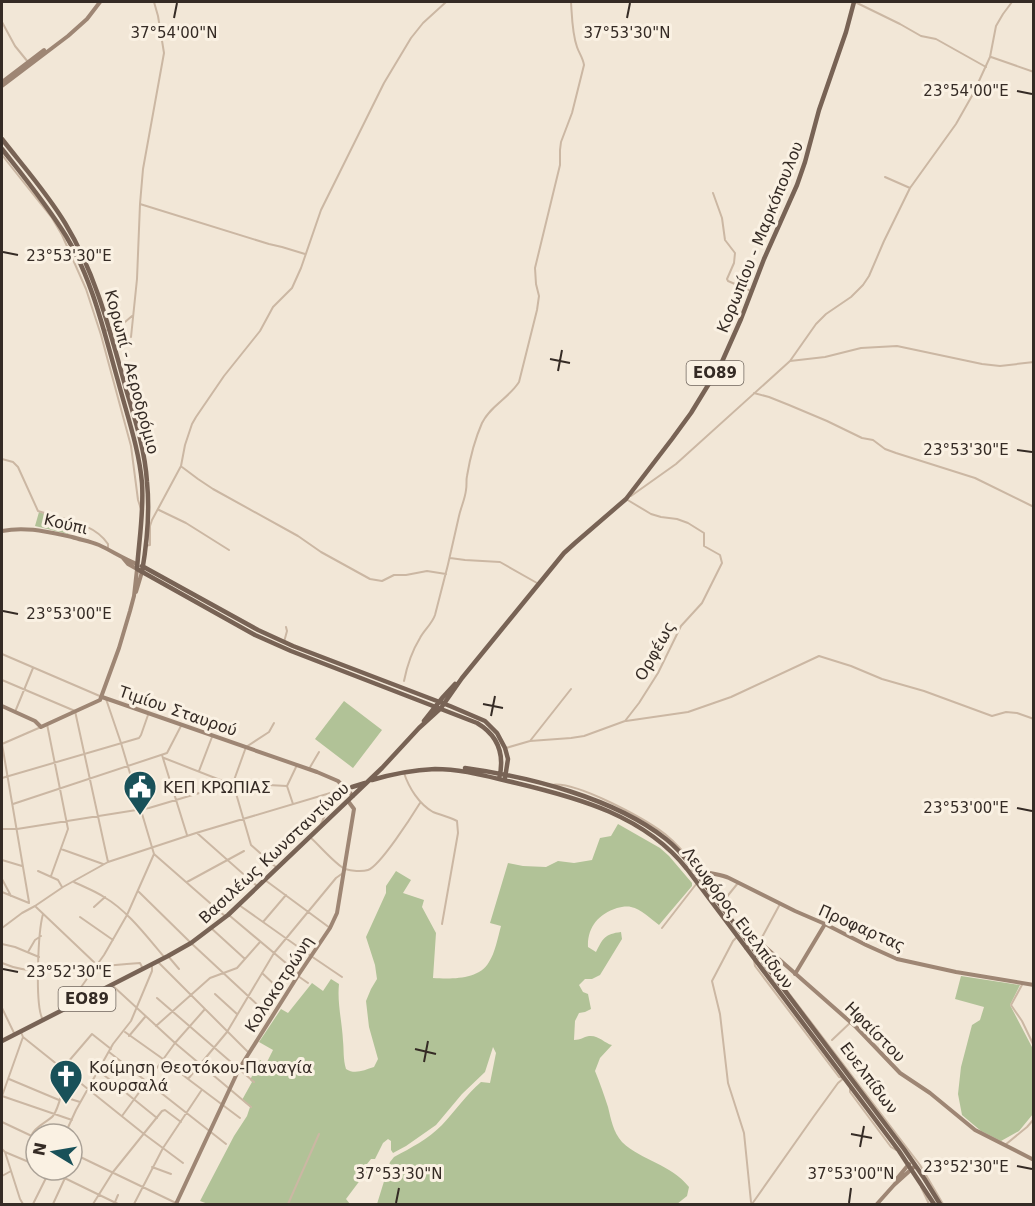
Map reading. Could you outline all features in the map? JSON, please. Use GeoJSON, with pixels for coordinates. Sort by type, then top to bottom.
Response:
{"type":"FeatureCollection","features":[{"type":"Feature","properties":{"kind":"main road","name":"Κορωπίου - Μαρκόπουλου"},"geometry":{"type":"LineString","coordinates":[[369,781],[440,705],[538,584],[575,543],[626,499],[672,440],[706,388],[731,344],[802,170],[854,2]]}},
{"type":"Feature","properties":{"kind":"main road","name":"Κορωπί - Αεροδρόμιο"},"geometry":{"type":"LineString","coordinates":[[2,139],[64,222],[92,275],[136,450],[141,482],[140,568]]}},
{"type":"Feature","properties":{"kind":"main road","name":"Κορωπί - Αεροδρόμιο"},"geometry":{"type":"LineString","coordinates":[[2,149],[42,200],[66,237],[87,278],[114,344],[140,437],[146,471],[148,502],[144,560],[140,568]]}},
{"type":"Feature","properties":{"kind":"main road"},"geometry":{"type":"LineString","coordinates":[[144,560],[153,572]]}},
{"type":"Feature","properties":{"kind":"main road"},"geometry":{"type":"LineString","coordinates":[[140,568],[153,572],[284,642],[472,720],[486,729],[495,740],[502,760],[502,777]]}},
{"type":"Feature","properties":{"kind":"main road"},"geometry":{"type":"LineString","coordinates":[[140,568],[255,634],[291,651],[485,721],[497,733],[505,748],[508,759],[502,777]]}},
{"type":"Feature","properties":{"kind":"main road"},"geometry":{"type":"LineString","coordinates":[[487,771],[497,768],[502,760]]}},
{"type":"Feature","properties":{"kind":"main road"},"geometry":{"type":"LineString","coordinates":[[507,766],[514,777]]}},
{"type":"Feature","properties":{"kind":"main road","name":"Λεωφόρος Ευελπίδων"},"geometry":{"type":"LineString","coordinates":[[349,787],[404,773],[449,767],[487,771],[604,809],[634,824],[669,848],[683,863],[737,937],[749,947]]}},
{"type":"Feature","properties":{"kind":"main road","name":"Λεωφόρος Ευελπίδων"},"geometry":{"type":"LineString","coordinates":[[436,769],[514,777],[573,792],[630,815],[679,849],[849,1085],[895,1134],[934,1204]]}},
{"type":"Feature","properties":{"kind":"main road","name":"Βασιλέως Κωνσταντίνου"},"geometry":{"type":"LineString","coordinates":[[2,1041],[15,1035],[22,1035],[43,1021],[190,943],[227,916],[369,781]]}},
{"type":"Feature","properties":{"kind":"main road"},"geometry":{"type":"LineString","coordinates":[[756,957],[757,951],[764,948]]}},
{"type":"Feature","properties":{"kind":"main road","name":"Λεωφόρος Ευελπίδων"},"geometry":{"type":"LineString","coordinates":[[756,957],[769,970],[817,1032],[844,1068],[899,1151],[942,1204]]}},
{"type":"Feature","properties":{"kind":"street"},"geometry":{"type":"LineString","coordinates":[[2,84],[68,36],[100,2]]}},
{"type":"Feature","properties":{"kind":"street"},"geometry":{"type":"LineString","coordinates":[[131,337],[143,169],[164,53],[154,2]]}},
{"type":"Feature","properties":{"kind":"street"},"geometry":{"type":"LineString","coordinates":[[145,546],[150,545],[151,523],[181,466],[192,424],[224,376],[260,331],[273,307],[292,288],[321,210],[384,83],[411,38],[423,23],[446,2]]}},
{"type":"Feature","properties":{"kind":"street"},"geometry":{"type":"LineString","coordinates":[[404,681],[419,639],[434,618],[467,488],[468,471],[477,437],[486,416],[506,398],[519,382],[535,323],[538,296],[535,268],[560,165],[561,142],[572,113],[584,65],[575,39],[571,2]]}},
{"type":"Feature","properties":{"kind":"street"},"geometry":{"type":"LineString","coordinates":[[854,2],[921,36],[936,39],[986,67]]}},
{"type":"Feature","properties":{"kind":"street"},"geometry":{"type":"LineString","coordinates":[[626,499],[676,464],[790,361],[808,334],[826,314],[851,297],[863,285],[872,271],[910,188],[956,124],[986,67],[996,26],[1012,2]]}},
{"type":"Feature","properties":{"kind":"street"},"geometry":{"type":"LineString","coordinates":[[2,22],[15,46],[28,62]]}},
{"type":"Feature","properties":{"kind":"street"},"geometry":{"type":"LineString","coordinates":[[2,84],[28,62],[68,36]]}},
{"type":"Feature","properties":{"kind":"street"},"geometry":{"type":"LineString","coordinates":[[990,57],[1034,72]]}},
{"type":"Feature","properties":{"kind":"street"},"geometry":{"type":"LineString","coordinates":[[2,154],[39,200],[57,227],[86,289],[131,446],[139,506],[142,512]]}},
{"type":"Feature","properties":{"kind":"street"},"geometry":{"type":"LineString","coordinates":[[885,177],[910,188]]}},
{"type":"Feature","properties":{"kind":"street"},"geometry":{"type":"LineString","coordinates":[[713,193],[722,218],[725,240],[735,253],[734,263],[727,279],[752,292]]}},
{"type":"Feature","properties":{"kind":"street"},"geometry":{"type":"LineString","coordinates":[[140,204],[305,254]]}},
{"type":"Feature","properties":{"kind":"street"},"geometry":{"type":"LineString","coordinates":[[107,330],[132,316]]}},
{"type":"Feature","properties":{"kind":"street"},"geometry":{"type":"LineString","coordinates":[[114,344],[115,335],[123,323]]}},
{"type":"Feature","properties":{"kind":"street"},"geometry":{"type":"LineString","coordinates":[[790,361],[825,357],[861,348],[897,346],[982,364],[1000,366],[1034,362]]}},
{"type":"Feature","properties":{"kind":"street"},"geometry":{"type":"LineString","coordinates":[[796,353],[800,359]]}},
{"type":"Feature","properties":{"kind":"street"},"geometry":{"type":"LineString","coordinates":[[754,393],[828,421],[862,438],[873,440],[885,449],[975,478],[1034,507]]}},
{"type":"Feature","properties":{"kind":"street"},"geometry":{"type":"LineString","coordinates":[[2,459],[13,462],[18,467],[38,511],[98,532],[108,544],[108,549]]}},
{"type":"Feature","properties":{"kind":"street"},"geometry":{"type":"LineString","coordinates":[[181,466],[213,489],[370,579],[382,581],[394,575],[427,571],[446,574]]}},
{"type":"Feature","properties":{"kind":"street","name":"Ορφέως"},"geometry":{"type":"LineString","coordinates":[[625,721],[658,673],[681,626],[702,603],[722,563],[720,555],[704,546],[704,533],[677,519],[661,518],[651,514],[626,499]]}},
{"type":"Feature","properties":{"kind":"street"},"geometry":{"type":"LineString","coordinates":[[159,510],[186,523],[229,550]]}},
{"type":"Feature","properties":{"kind":"street","name":"Κούπι"},"geometry":{"type":"LineString","coordinates":[[2,531],[34,529],[92,542],[140,568]]}},
{"type":"Feature","properties":{"kind":"street"},"geometry":{"type":"LineString","coordinates":[[450,558],[500,562],[538,584]]}},
{"type":"Feature","properties":{"kind":"street"},"geometry":{"type":"LineString","coordinates":[[140,568],[104,698],[121,743],[154,854],[308,983]]}},
{"type":"Feature","properties":{"kind":"street"},"geometry":{"type":"LineString","coordinates":[[284,642],[286,627]]}},
{"type":"Feature","properties":{"kind":"street","name":"Τιμίου Σταυρού"},"geometry":{"type":"LineString","coordinates":[[2,654],[104,698],[297,765],[349,787],[355,794]]}},
{"type":"Feature","properties":{"kind":"street"},"geometry":{"type":"LineString","coordinates":[[505,748],[530,741],[584,736],[625,721],[688,712],[731,697],[819,656],[992,716],[1006,712],[1034,719]]}},
{"type":"Feature","properties":{"kind":"street"},"geometry":{"type":"LineString","coordinates":[[15,712],[33,668]]}},
{"type":"Feature","properties":{"kind":"street"},"geometry":{"type":"LineString","coordinates":[[2,680],[75,711]]}},
{"type":"Feature","properties":{"kind":"street"},"geometry":{"type":"LineString","coordinates":[[530,741],[571,689]]}},
{"type":"Feature","properties":{"kind":"street"},"geometry":{"type":"LineString","coordinates":[[29,902],[2,744],[104,698]]}},
{"type":"Feature","properties":{"kind":"street"},"geometry":{"type":"LineString","coordinates":[[2,706],[35,721],[41,727]]}},
{"type":"Feature","properties":{"kind":"street"},"geometry":{"type":"LineString","coordinates":[[75,711],[108,862]]}},
{"type":"Feature","properties":{"kind":"street"},"geometry":{"type":"LineString","coordinates":[[2,778],[139,738],[149,713]]}},
{"type":"Feature","properties":{"kind":"street"},"geometry":{"type":"LineString","coordinates":[[274,723],[268,732],[246,747],[233,783],[252,844],[278,868]]}},
{"type":"Feature","properties":{"kind":"street"},"geometry":{"type":"LineString","coordinates":[[47,724],[68,829],[51,876]]}},
{"type":"Feature","properties":{"kind":"street"},"geometry":{"type":"LineString","coordinates":[[13,804],[163,756],[168,752],[182,724]]}},
{"type":"Feature","properties":{"kind":"street"},"geometry":{"type":"LineString","coordinates":[[199,771],[212,735]]}},
{"type":"Feature","properties":{"kind":"street"},"geometry":{"type":"LineString","coordinates":[[309,770],[319,752]]}},
{"type":"Feature","properties":{"kind":"street"},"geometry":{"type":"LineString","coordinates":[[163,756],[228,783]]}},
{"type":"Feature","properties":{"kind":"street"},"geometry":{"type":"LineString","coordinates":[[163,756],[187,836]]}},
{"type":"Feature","properties":{"kind":"street"},"geometry":{"type":"LineString","coordinates":[[293,804],[287,786],[297,765]]}},
{"type":"Feature","properties":{"kind":"street"},"geometry":{"type":"LineString","coordinates":[[404,773],[421,802],[436,813],[457,821],[458,824],[442,924]]}},
{"type":"Feature","properties":{"kind":"street"},"geometry":{"type":"LineString","coordinates":[[2,828],[17,829],[141,810],[228,783],[287,786]]}},
{"type":"Feature","properties":{"kind":"street"},"geometry":{"type":"LineString","coordinates":[[2,928],[33,906],[103,864],[196,833],[349,787]]}},
{"type":"Feature","properties":{"kind":"street"},"geometry":{"type":"LineString","coordinates":[[319,829],[336,792]]}},
{"type":"Feature","properties":{"kind":"street","name":"Κολοκοτρώνη"},"geometry":{"type":"LineString","coordinates":[[176,1204],[239,1069],[337,914],[354,809],[348,801]]}},
{"type":"Feature","properties":{"kind":"street"},"geometry":{"type":"LineString","coordinates":[[188,1079],[227,1032],[274,953],[336,878],[343,871],[370,870],[401,833],[421,802]]}},
{"type":"Feature","properties":{"kind":"street"},"geometry":{"type":"LineString","coordinates":[[196,833],[258,887]]}},
{"type":"Feature","properties":{"kind":"street"},"geometry":{"type":"LineString","coordinates":[[310,837],[343,871]]}},
{"type":"Feature","properties":{"kind":"street"},"geometry":{"type":"LineString","coordinates":[[61,849],[103,864]]}},
{"type":"Feature","properties":{"kind":"street"},"geometry":{"type":"LineString","coordinates":[[187,882],[244,851]]}},
{"type":"Feature","properties":{"kind":"street"},"geometry":{"type":"LineString","coordinates":[[98,965],[139,892],[154,854]]}},
{"type":"Feature","properties":{"kind":"street"},"geometry":{"type":"LineString","coordinates":[[2,860],[22,866]]}},
{"type":"Feature","properties":{"kind":"street","name":"Προφαρτας"},"geometry":{"type":"LineString","coordinates":[[692,865],[698,870],[722,875],[897,959],[1034,985]]}},
{"type":"Feature","properties":{"kind":"street"},"geometry":{"type":"LineString","coordinates":[[38,871],[58,880],[63,887]]}},
{"type":"Feature","properties":{"kind":"street"},"geometry":{"type":"LineString","coordinates":[[2,879],[11,896]]}},
{"type":"Feature","properties":{"kind":"street"},"geometry":{"type":"LineString","coordinates":[[266,880],[330,928]]}},
{"type":"Feature","properties":{"kind":"street"},"geometry":{"type":"LineString","coordinates":[[73,881],[105,897],[127,915],[179,969]]}},
{"type":"Feature","properties":{"kind":"street"},"geometry":{"type":"LineString","coordinates":[[662,928],[697,883]]}},
{"type":"Feature","properties":{"kind":"street"},"geometry":{"type":"LineString","coordinates":[[720,906],[738,883]]}},
{"type":"Feature","properties":{"kind":"street"},"geometry":{"type":"LineString","coordinates":[[2,892],[29,902],[98,965]]}},
{"type":"Feature","properties":{"kind":"street"},"geometry":{"type":"LineString","coordinates":[[139,892],[263,1010]]}},
{"type":"Feature","properties":{"kind":"street"},"geometry":{"type":"LineString","coordinates":[[263,922],[286,895]]}},
{"type":"Feature","properties":{"kind":"street"},"geometry":{"type":"LineString","coordinates":[[94,907],[105,897]]}},
{"type":"Feature","properties":{"kind":"street"},"geometry":{"type":"LineString","coordinates":[[749,947],[764,948],[764,943],[760,941],[780,904]]}},
{"type":"Feature","properties":{"kind":"street"},"geometry":{"type":"LineString","coordinates":[[239,905],[342,977]]}},
{"type":"Feature","properties":{"kind":"street"},"geometry":{"type":"LineString","coordinates":[[43,914],[40,936],[38,1008],[43,1021]]}},
{"type":"Feature","properties":{"kind":"street"},"geometry":{"type":"LineString","coordinates":[[80,917],[113,940]]}},
{"type":"Feature","properties":{"kind":"street"},"geometry":{"type":"LineString","coordinates":[[795,974],[825,924]]}},
{"type":"Feature","properties":{"kind":"street"},"geometry":{"type":"LineString","coordinates":[[211,928],[245,959]]}},
{"type":"Feature","properties":{"kind":"street"},"geometry":{"type":"LineString","coordinates":[[28,951],[40,936]]}},
{"type":"Feature","properties":{"kind":"street"},"geometry":{"type":"LineString","coordinates":[[737,937],[712,981],[720,1014],[728,1083],[744,1133],[752,1204]]}},
{"type":"Feature","properties":{"kind":"street"},"geometry":{"type":"LineString","coordinates":[[156,1026],[210,978],[237,968],[260,942]]}},
{"type":"Feature","properties":{"kind":"street"},"geometry":{"type":"LineString","coordinates":[[2,944],[28,951],[39,957]]}},
{"type":"Feature","properties":{"kind":"street","name":"Ηφαίστου"},"geometry":{"type":"LineString","coordinates":[[764,948],[850,1022],[900,1073],[934,1095],[975,1130],[1034,1160]]}},
{"type":"Feature","properties":{"kind":"street"},"geometry":{"type":"LineString","coordinates":[[158,962],[249,1053]]}},
{"type":"Feature","properties":{"kind":"street"},"geometry":{"type":"LineString","coordinates":[[2,968],[3,963],[39,972],[140,963],[144,969]]}},
{"type":"Feature","properties":{"kind":"street"},"geometry":{"type":"LineString","coordinates":[[152,965],[152,971],[131,1021],[110,1050],[99,1071],[88,1090],[80,1102],[72,1120],[2,1095],[22,1035],[88,1090],[183,1163]]}},
{"type":"Feature","properties":{"kind":"street"},"geometry":{"type":"LineString","coordinates":[[66,1009],[94,967]]}},
{"type":"Feature","properties":{"kind":"street"},"geometry":{"type":"LineString","coordinates":[[262,973],[276,986]]}},
{"type":"Feature","properties":{"kind":"street"},"geometry":{"type":"LineString","coordinates":[[1023,983],[1011,1005],[1034,1046]]}},
{"type":"Feature","properties":{"kind":"street"},"geometry":{"type":"LineString","coordinates":[[112,986],[174,1043],[251,1107]]}},
{"type":"Feature","properties":{"kind":"street"},"geometry":{"type":"LineString","coordinates":[[215,994],[238,1015]]}},
{"type":"Feature","properties":{"kind":"street"},"geometry":{"type":"LineString","coordinates":[[157,998],[254,1082]]}},
{"type":"Feature","properties":{"kind":"street"},"geometry":{"type":"LineString","coordinates":[[2,1008],[15,1035]]}},
{"type":"Feature","properties":{"kind":"street"},"geometry":{"type":"LineString","coordinates":[[122,1116],[174,1043],[205,1009]]}},
{"type":"Feature","properties":{"kind":"street"},"geometry":{"type":"LineString","coordinates":[[129,1036],[146,1017]]}},
{"type":"Feature","properties":{"kind":"street"},"geometry":{"type":"LineString","coordinates":[[832,1040],[850,1022]]}},
{"type":"Feature","properties":{"kind":"street"},"geometry":{"type":"LineString","coordinates":[[124,1032],[240,1119]]}},
{"type":"Feature","properties":{"kind":"street"},"geometry":{"type":"LineString","coordinates":[[62,1069],[92,1034],[226,1144]]}},
{"type":"Feature","properties":{"kind":"street"},"geometry":{"type":"LineString","coordinates":[[99,1071],[157,1118]]}},
{"type":"Feature","properties":{"kind":"street"},"geometry":{"type":"LineString","coordinates":[[44,1122],[54,1114],[64,1082],[69,1074]]}},
{"type":"Feature","properties":{"kind":"street"},"geometry":{"type":"LineString","coordinates":[[752,1204],[838,1083],[844,1078]]}},
{"type":"Feature","properties":{"kind":"street"},"geometry":{"type":"LineString","coordinates":[[8,1079],[59,1101]]}},
{"type":"Feature","properties":{"kind":"street"},"geometry":{"type":"LineString","coordinates":[[134,1204],[163,1148],[202,1090]]}},
{"type":"Feature","properties":{"kind":"street"},"geometry":{"type":"LineString","coordinates":[[61,1096],[80,1102]]}},
{"type":"Feature","properties":{"kind":"street"},"geometry":{"type":"LineString","coordinates":[[93,1204],[113,1172],[162,1111],[165,1110],[181,1122]]}},
{"type":"Feature","properties":{"kind":"street"},"geometry":{"type":"LineString","coordinates":[[1005,1145],[1034,1119]]}},
{"type":"Feature","properties":{"kind":"street"},"geometry":{"type":"LineString","coordinates":[[2,1123],[24,1133]]}},
{"type":"Feature","properties":{"kind":"street"},"geometry":{"type":"LineString","coordinates":[[288,1204],[319,1134]]}},
{"type":"Feature","properties":{"kind":"street","name":"Ευελπίδων"},"geometry":{"type":"LineString","coordinates":[[895,1134],[920,1166],[942,1204]]}},
{"type":"Feature","properties":{"kind":"street"},"geometry":{"type":"LineString","coordinates":[[2,1149],[24,1160]]}},
{"type":"Feature","properties":{"kind":"street"},"geometry":{"type":"LineString","coordinates":[[5,1152],[23,1204]]}},
{"type":"Feature","properties":{"kind":"street"},"geometry":{"type":"LineString","coordinates":[[84,1159],[176,1204]]}},
{"type":"Feature","properties":{"kind":"street"},"geometry":{"type":"LineString","coordinates":[[877,1204],[912,1165]]}},
{"type":"Feature","properties":{"kind":"street"},"geometry":{"type":"LineString","coordinates":[[153,1167],[171,1174]]}},
{"type":"Feature","properties":{"kind":"street"},"geometry":{"type":"LineString","coordinates":[[2,1176],[11,1171]]}},
{"type":"Feature","properties":{"kind":"street"},"geometry":{"type":"LineString","coordinates":[[920,1181],[929,1204]]}},
{"type":"Feature","properties":{"kind":"street"},"geometry":{"type":"LineString","coordinates":[[33,1204],[43,1182]]}},
{"type":"Feature","properties":{"kind":"street"},"geometry":{"type":"LineString","coordinates":[[53,1204],[62,1182]]}},
{"type":"Feature","properties":{"kind":"street"},"geometry":{"type":"LineString","coordinates":[[72,1182],[116,1204],[118,1195]]}},
{"type":"Feature","properties":{"kind":"green space"},"geometry":{"type":"Polygon","coordinates":[[[39,512],[72,523],[68,534],[35,526],[39,512]]]}},
{"type":"Feature","properties":{"kind":"green space"},"geometry":{"type":"Polygon","coordinates":[[[344,701],[382,730],[353,768],[315,739],[344,701]]]}},
{"type":"Feature","properties":{"kind":"green space"},"geometry":{"type":"Polygon","coordinates":[[[618,824],[660,848],[692,883],[692,886],[659,925],[646,914],[628,907],[610,911],[595,923],[589,934],[588,947],[596,952],[603,940],[611,934],[621,932],[622,939],[600,975],[592,979],[585,979],[579,985],[583,992],[588,994],[591,1009],[579,1013],[575,1021],[574,1040],[593,1036],[612,1045],[600,1058],[595,1071],[616,1134],[622,1142],[638,1154],[682,1179],[689,1187],[687,1196],[677,1204],[377,1204],[390,1162],[394,1157],[437,1130],[481,1082],[490,1083],[496,1053],[493,1047],[485,1072],[462,1094],[436,1125],[393,1153],[391,1141],[388,1139],[383,1143],[375,1159],[371,1159],[367,1164],[369,1173],[361,1179],[346,1199],[350,1204],[208,1204],[200,1201],[247,1116],[250,1107],[242,1100],[252,1082],[250,1080],[260,1060],[266,1064],[273,1050],[259,1042],[281,1009],[288,1013],[312,983],[323,991],[331,979],[339,984],[346,1069],[356,1072],[374,1067],[378,1059],[369,1027],[366,1001],[377,979],[366,937],[386,893],[386,886],[396,871],[411,880],[403,893],[424,900],[422,907],[436,933],[433,978],[464,977],[479,972],[493,954],[501,926],[490,923],[508,863],[546,867],[558,861],[574,863],[592,860],[600,838],[611,836],[618,824]]]}},
{"type":"Feature","properties":{"kind":"green space"},"geometry":{"type":"Polygon","coordinates":[[[961,976],[1020,985],[1010,1005],[1033,1049],[1033,1114],[1019,1131],[1001,1141],[981,1131],[962,1115],[958,1094],[961,1067],[972,1025],[980,1020],[984,1007],[955,999],[961,976]]]}},
{"type":"Feature","properties":{"kind":"place","name":"ΚΕΠ ΚΡΩΠΙΑΣ"},"geometry":{"type":"Point","coordinates":[140,816]}},
{"type":"Feature","properties":{"kind":"place","name":"Κοίμηση Θεοτόκου-Παναγία κουρσαλά"},"geometry":{"type":"Point","coordinates":[66,1105]}}]}
